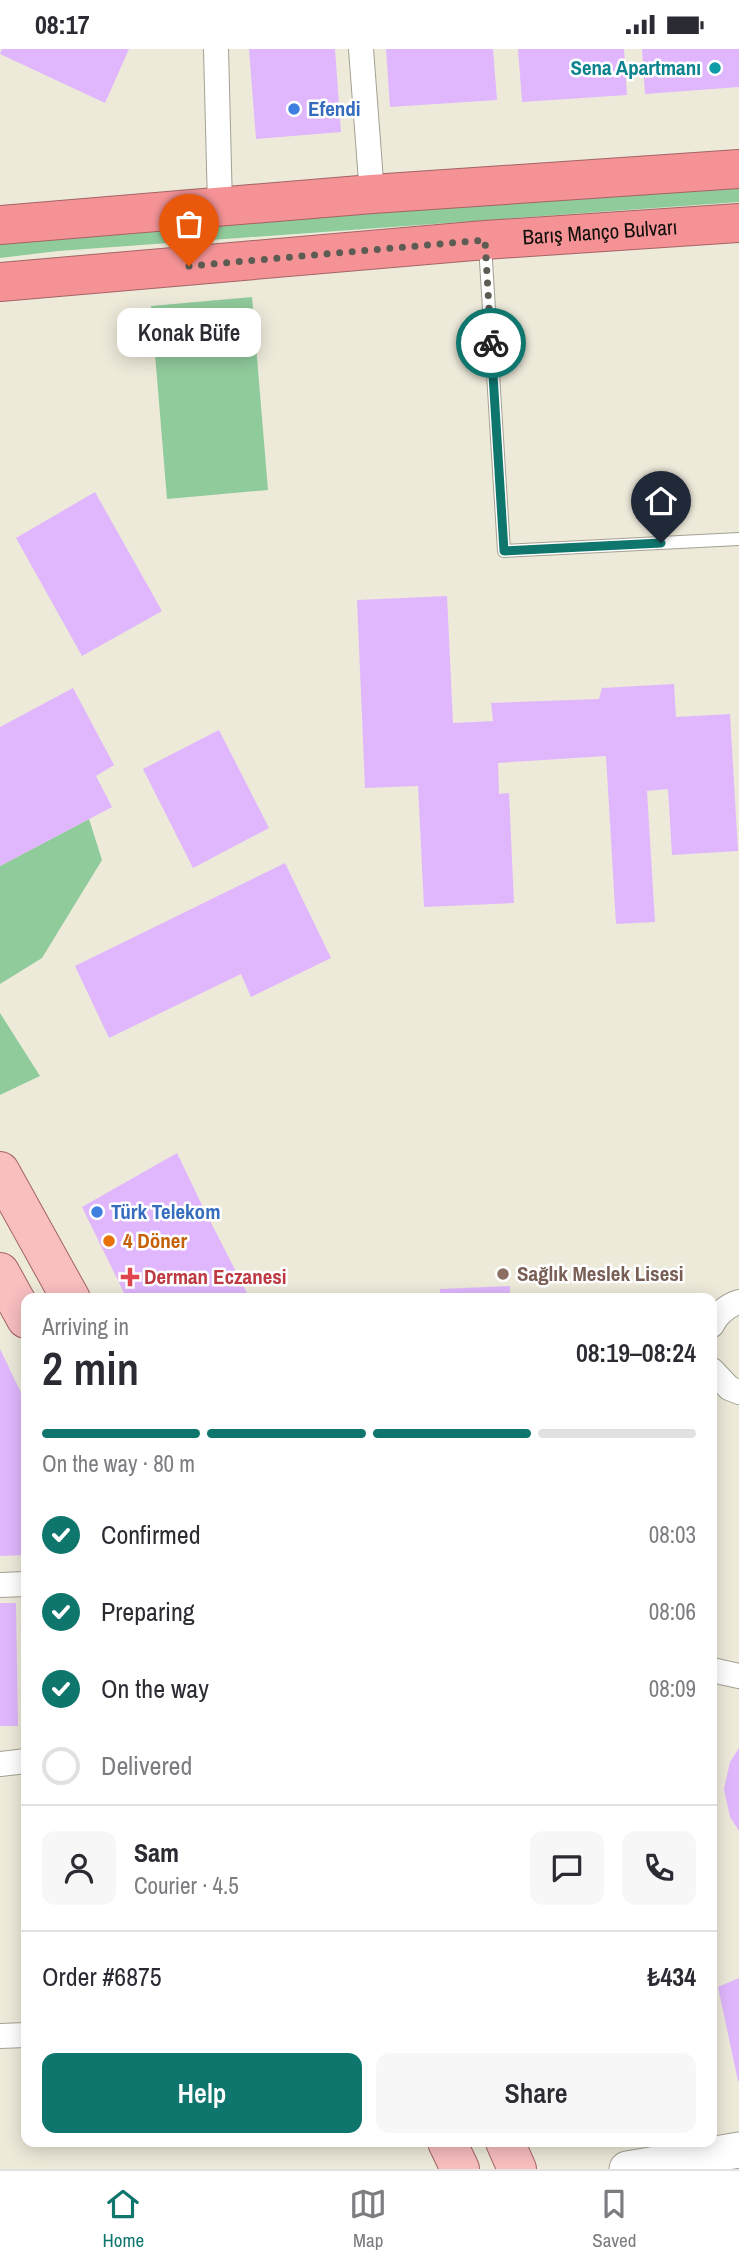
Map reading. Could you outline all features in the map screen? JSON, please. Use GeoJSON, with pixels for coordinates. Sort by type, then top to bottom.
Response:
{"type":"FeatureCollection","features":[{"type":"Feature","properties":{"kind":"highway"},"geometry":{"type":"LineString","coordinates":[[0,225],[372,194],[739,169]]}},
{"type":"Feature","properties":{"kind":"highway","name":"Barış Manço Bulvarı"},"geometry":{"type":"LineString","coordinates":[[0,282],[485,240],[739,223]]}},
{"type":"Feature","properties":{"kind":"main road"},"geometry":{"type":"LineString","coordinates":[[0,1171],[68,1293]]}},
{"type":"Feature","properties":{"kind":"main road"},"geometry":{"type":"LineString","coordinates":[[0,1272],[21,1310]]}},
{"type":"Feature","properties":{"kind":"main road"},"geometry":{"type":"LineString","coordinates":[[449,2147],[460,2169]]}},
{"type":"Feature","properties":{"kind":"main road"},"geometry":{"type":"LineString","coordinates":[[507,2147],[517,2169]]}},
{"type":"Feature","properties":{"kind":"street"},"geometry":{"type":"LineString","coordinates":[[216,49],[220,206]]}},
{"type":"Feature","properties":{"kind":"street"},"geometry":{"type":"LineString","coordinates":[[361,49],[372,194]]}},
{"type":"Feature","properties":{"kind":"street"},"geometry":{"type":"LineString","coordinates":[[717,1316],[731,1304],[739,1302]]}},
{"type":"Feature","properties":{"kind":"street"},"geometry":{"type":"LineString","coordinates":[[717,1379],[739,1392]]}},
{"type":"Feature","properties":{"kind":"street"},"geometry":{"type":"LineString","coordinates":[[0,1585],[21,1584]]}},
{"type":"Feature","properties":{"kind":"street"},"geometry":{"type":"LineString","coordinates":[[717,1671],[739,1676]]}},
{"type":"Feature","properties":{"kind":"street"},"geometry":{"type":"LineString","coordinates":[[0,1764],[21,1762]]}},
{"type":"Feature","properties":{"kind":"street"},"geometry":{"type":"LineString","coordinates":[[0,2036],[21,2035]]}},
{"type":"Feature","properties":{"kind":"street"},"geometry":{"type":"LineString","coordinates":[[627,2169],[739,2150]]}},
{"type":"Feature","properties":{"kind":"lane"},"geometry":{"type":"LineString","coordinates":[[485,240],[504,551],[739,539]]}},
{"type":"Feature","properties":{"kind":"green space"},"geometry":{"type":"Polygon","coordinates":[[[739,179],[739,202],[58,251],[0,258],[0,239],[739,179]]]}},
{"type":"Feature","properties":{"kind":"green space"},"geometry":{"type":"Polygon","coordinates":[[[252,297],[268,490],[167,499],[151,306],[252,297]]]}},
{"type":"Feature","properties":{"kind":"green space"},"geometry":{"type":"Polygon","coordinates":[[[89,819],[102,860],[42,958],[0,984],[0,866],[89,819]]]}},
{"type":"Feature","properties":{"kind":"green space"},"geometry":{"type":"Polygon","coordinates":[[[0,1013],[40,1076],[0,1095],[0,1013]]]}},
{"type":"Feature","properties":{"kind":"building"},"geometry":{"type":"Polygon","coordinates":[[[2,49],[129,49],[105,103],[0,54],[2,49]]]}},
{"type":"Feature","properties":{"kind":"building"},"geometry":{"type":"Polygon","coordinates":[[[249,49],[335,49],[341,132],[256,139],[249,49]]]}},
{"type":"Feature","properties":{"kind":"building"},"geometry":{"type":"Polygon","coordinates":[[[386,49],[493,49],[497,100],[390,107],[386,49]]]}},
{"type":"Feature","properties":{"kind":"building"},"geometry":{"type":"Polygon","coordinates":[[[518,49],[624,49],[627,95],[522,102],[518,49]]]}},
{"type":"Feature","properties":{"kind":"building"},"geometry":{"type":"Polygon","coordinates":[[[642,49],[739,49],[739,87],[645,94],[642,49]]]}},
{"type":"Feature","properties":{"kind":"building"},"geometry":{"type":"Polygon","coordinates":[[[95,492],[162,611],[82,656],[16,538],[95,492]]]}},
{"type":"Feature","properties":{"kind":"building"},"geometry":{"type":"Polygon","coordinates":[[[447,596],[453,723],[493,721],[491,703],[599,699],[602,688],[674,684],[676,717],[730,714],[738,851],[672,855],[668,789],[647,791],[655,922],[616,924],[606,756],[498,763],[499,794],[509,793],[514,903],[424,907],[418,786],[365,788],[357,600],[447,596]]]}},
{"type":"Feature","properties":{"kind":"building"},"geometry":{"type":"Polygon","coordinates":[[[73,688],[114,765],[96,776],[112,807],[0,866],[0,727],[73,688]]]}},
{"type":"Feature","properties":{"kind":"building"},"geometry":{"type":"Polygon","coordinates":[[[219,730],[269,828],[193,868],[143,769],[219,730]]]}},
{"type":"Feature","properties":{"kind":"building"},"geometry":{"type":"Polygon","coordinates":[[[285,863],[331,958],[251,997],[241,974],[109,1038],[75,966],[285,863]]]}},
{"type":"Feature","properties":{"kind":"building"},"geometry":{"type":"Polygon","coordinates":[[[177,1153],[247,1293],[124,1293],[82,1207],[177,1153]]]}},
{"type":"Feature","properties":{"kind":"building"},"geometry":{"type":"Polygon","coordinates":[[[510,1286],[510,1293],[440,1293],[440,1289],[510,1286]]]}},
{"type":"Feature","properties":{"kind":"building"},"geometry":{"type":"Polygon","coordinates":[[[0,1349],[21,1393],[21,1555],[0,1556],[0,1349]]]}},
{"type":"Feature","properties":{"kind":"building"},"geometry":{"type":"Polygon","coordinates":[[[0,1603],[16,1603],[18,1726],[0,1726],[0,1603]]]}},
{"type":"Feature","properties":{"kind":"building"},"geometry":{"type":"Polygon","coordinates":[[[739,1748],[739,1831],[730,1817],[724,1789],[730,1762],[739,1748]]]}},
{"type":"Feature","properties":{"kind":"building"},"geometry":{"type":"Polygon","coordinates":[[[739,1978],[739,2081],[738,2081],[718,1987],[739,1978]]]}},
{"type":"Feature","properties":{"kind":"way so far"},"geometry":{"type":"LineString","coordinates":[[189,266],[485,240],[491,343]]}},
{"type":"Feature","properties":{"kind":"place","name":"Sena Apartmanı"},"geometry":{"type":"Point","coordinates":[715,68]}},
{"type":"Feature","properties":{"kind":"place","name":"Efendi"},"geometry":{"type":"Point","coordinates":[294,109]}},
{"type":"Feature","properties":{"kind":"place","name":"Konak Büfe"},"geometry":{"type":"Point","coordinates":[189,266]}},
{"type":"Feature","properties":{"kind":"place","name":"Türk Telekom"},"geometry":{"type":"Point","coordinates":[97,1212]}},
{"type":"Feature","properties":{"kind":"place","name":"4 Döner"},"geometry":{"type":"Point","coordinates":[109,1241]}},
{"type":"Feature","properties":{"kind":"place","name":"Sağlık Meslek Lisesi"},"geometry":{"type":"Point","coordinates":[503,1274]}},
{"type":"Feature","properties":{"kind":"place","name":"Derman Eczanesi"},"geometry":{"type":"Point","coordinates":[130,1277]}},
{"type":"Feature","properties":{"kind":"route"},"geometry":{"type":"LineString","coordinates":[[491,343],[504,551],[661,543]]}}]}
